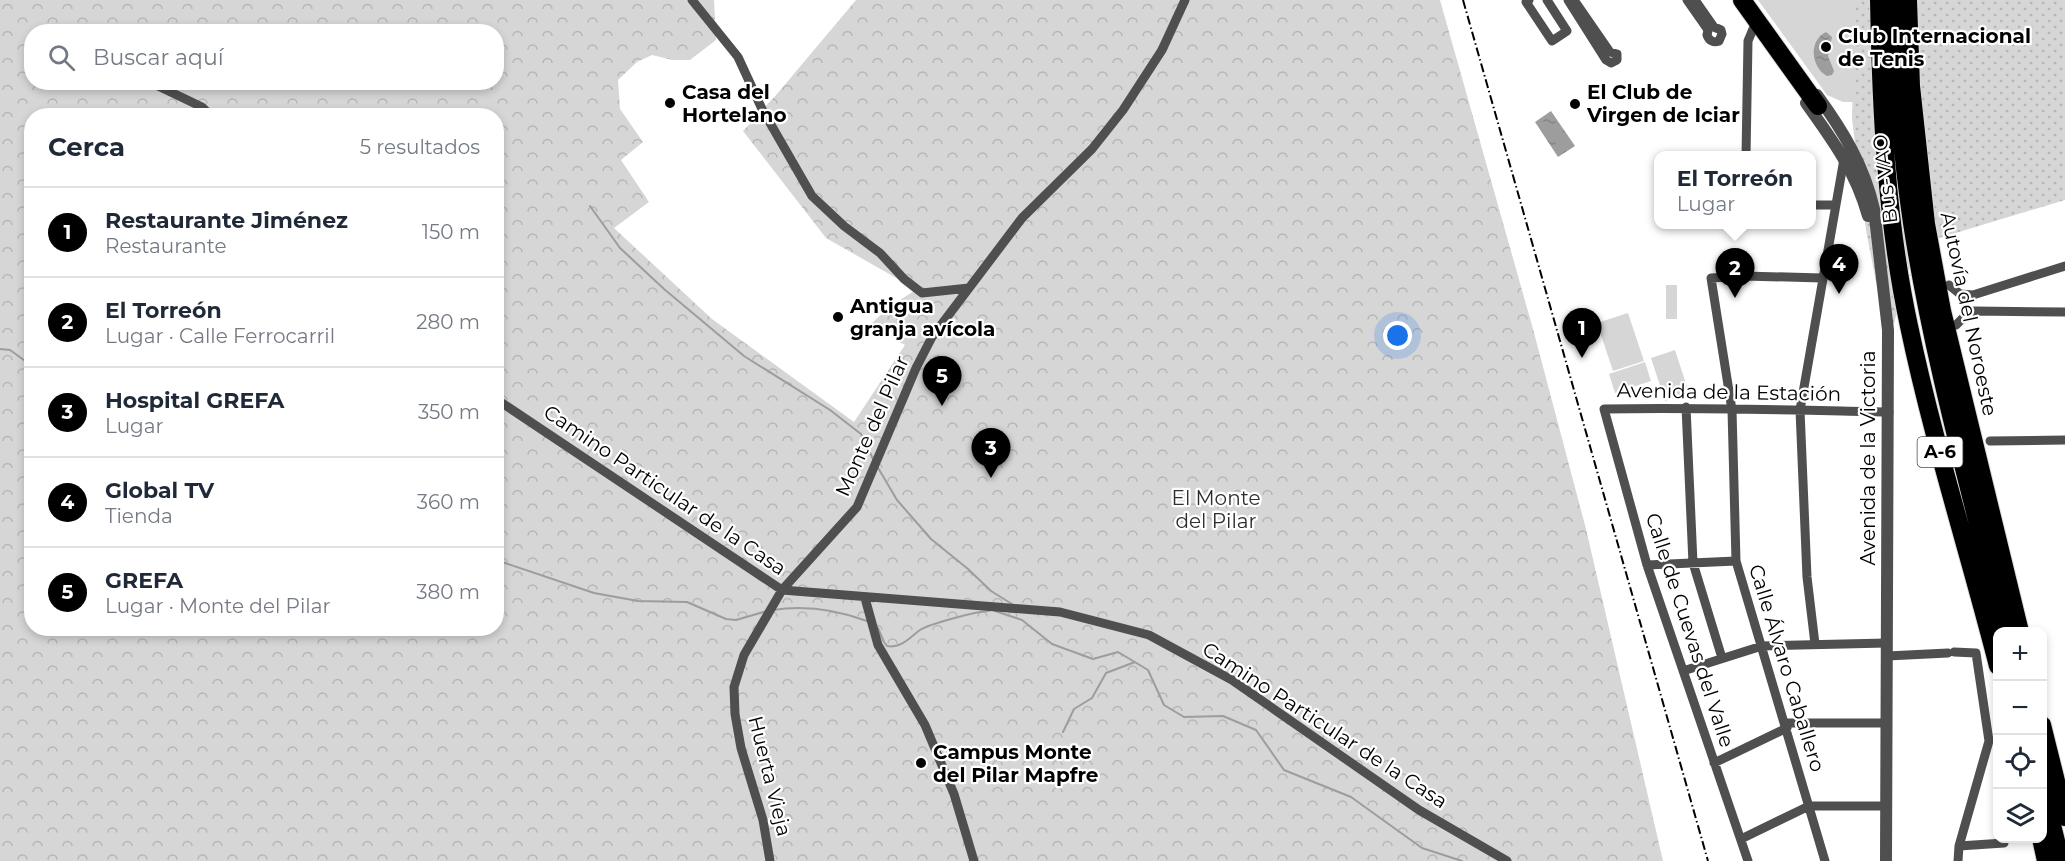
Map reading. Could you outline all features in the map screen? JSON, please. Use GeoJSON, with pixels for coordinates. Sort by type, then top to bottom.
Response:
{"type":"FeatureCollection","features":[{"type":"Feature","properties":{"kind":"highway"},"geometry":{"type":"LineString","coordinates":[[1742,0],[1818,106]]}},
{"type":"Feature","properties":{"kind":"highway"},"geometry":{"type":"LineString","coordinates":[[1872,0],[1872,51],[1882,111]]}},
{"type":"Feature","properties":{"kind":"highway","name":"A-6"},"geometry":{"type":"LineString","coordinates":[[1879,0],[1882,111],[1893,236],[1908,326],[1993,647]]}},
{"type":"Feature","properties":{"kind":"highway","name":"Bus-VAO"},"geometry":{"type":"LineString","coordinates":[[1895,0],[1898,85],[1912,224],[1947,395],[2003,627]]}},
{"type":"Feature","properties":{"kind":"highway","name":"Autovía del Noroeste"},"geometry":{"type":"LineString","coordinates":[[1908,0],[1911,86],[1926,224],[1942,311],[2019,627]]}},
{"type":"Feature","properties":{"kind":"highway"},"geometry":{"type":"LineString","coordinates":[[1920,0],[1930,167],[1974,420],[1969,428]]}},
{"type":"Feature","properties":{"kind":"highway"},"geometry":{"type":"LineString","coordinates":[[1911,276],[1941,412],[1983,567],[2002,627]]}},
{"type":"Feature","properties":{"kind":"highway"},"geometry":{"type":"LineString","coordinates":[[2045,735],[2065,817]]}},
{"type":"Feature","properties":{"kind":"highway"},"geometry":{"type":"LineString","coordinates":[[2044,789],[2061,861]]}},
{"type":"Feature","properties":{"kind":"highway"},"geometry":{"type":"LineString","coordinates":[[2042,843],[2046,861]]}},
{"type":"Feature","properties":{"kind":"street"},"geometry":{"type":"LineString","coordinates":[[692,0],[738,57],[762,109],[812,196],[825,210],[880,253],[904,279],[922,293],[969,288]]}},
{"type":"Feature","properties":{"kind":"street","name":"Monte del Pilar"},"geometry":{"type":"LineString","coordinates":[[756,633],[782,591],[857,507],[916,368],[932,338],[1022,218],[1092,149],[1122,110],[1162,50],[1185,0]]}},
{"type":"Feature","properties":{"kind":"street"},"geometry":{"type":"LineString","coordinates":[[1529,0],[1526,2],[1552,41],[1567,31],[1546,0]]}},
{"type":"Feature","properties":{"kind":"street"},"geometry":{"type":"LineString","coordinates":[[1568,0],[1606,60],[1611,63],[1617,60],[1617,54],[1610,52],[1574,0]]}},
{"type":"Feature","properties":{"kind":"street"},"geometry":{"type":"LineString","coordinates":[[1687,0],[1708,30],[1707,36],[1710,40],[1719,41],[1721,30],[1714,27],[1695,0]]}},
{"type":"Feature","properties":{"kind":"street"},"geometry":{"type":"LineString","coordinates":[[1732,0],[1831,137],[1866,193]]}},
{"type":"Feature","properties":{"kind":"street"},"geometry":{"type":"LineString","coordinates":[[1752,0],[1848,140],[1866,193]]}},
{"type":"Feature","properties":{"kind":"street"},"geometry":{"type":"LineString","coordinates":[[1746,151],[1748,41],[1753,29]]}},
{"type":"Feature","properties":{"kind":"street"},"geometry":{"type":"LineString","coordinates":[[166,90],[203,108]]}},
{"type":"Feature","properties":{"kind":"street"},"geometry":{"type":"LineString","coordinates":[[1815,644],[1807,577],[1800,410],[1844,159]]}},
{"type":"Feature","properties":{"kind":"street","name":"Avenida de la Victoria"},"geometry":{"type":"LineString","coordinates":[[1866,193],[1874,208],[1888,330],[1886,861]]}},
{"type":"Feature","properties":{"kind":"street"},"geometry":{"type":"LineString","coordinates":[[1816,205],[1836,205]]}},
{"type":"Feature","properties":{"kind":"street"},"geometry":{"type":"LineString","coordinates":[[1949,285],[1960,294],[1974,295],[2065,266]]}},
{"type":"Feature","properties":{"kind":"street","name":"Calle Álvaro Caballero"},"geometry":{"type":"LineString","coordinates":[[1822,278],[1744,276],[1711,278],[1732,410],[1736,561],[1825,861]]}},
{"type":"Feature","properties":{"kind":"street"},"geometry":{"type":"LineString","coordinates":[[1956,325],[1967,314],[1974,311],[2065,312]]}},
{"type":"Feature","properties":{"kind":"street","name":"Camino Particular de la Casa"},"geometry":{"type":"LineString","coordinates":[[504,404],[782,591],[954,602],[1060,612],[1149,635],[1232,680],[1419,810],[1507,861]]}},
{"type":"Feature","properties":{"kind":"street"},"geometry":{"type":"LineString","coordinates":[[1686,407],[1693,563],[1722,658]]}},
{"type":"Feature","properties":{"kind":"street","name":"Avenida de la Estación"},"geometry":{"type":"LineString","coordinates":[[1604,409],[1686,407],[1732,410],[1889,412]]}},
{"type":"Feature","properties":{"kind":"street","name":"Calle de Cuevas del Valle"},"geometry":{"type":"LineString","coordinates":[[1604,409],[1647,565],[1748,861]]}},
{"type":"Feature","properties":{"kind":"street"},"geometry":{"type":"LineString","coordinates":[[1990,441],[2065,440]]}},
{"type":"Feature","properties":{"kind":"street"},"geometry":{"type":"LineString","coordinates":[[1647,565],[1736,561]]}},
{"type":"Feature","properties":{"kind":"street"},"geometry":{"type":"LineString","coordinates":[[865,598],[878,645],[925,725],[954,794],[974,861]]}},
{"type":"Feature","properties":{"kind":"street","name":"Huerta Vieja"},"geometry":{"type":"LineString","coordinates":[[756,633],[744,655],[735,687],[735,714],[741,748],[763,820],[770,861]]}},
{"type":"Feature","properties":{"kind":"street"},"geometry":{"type":"LineString","coordinates":[[1683,670],[1762,646],[1815,644],[1887,650],[1976,653],[1989,741],[1959,846],[1958,861]]}},
{"type":"Feature","properties":{"kind":"street"},"geometry":{"type":"LineString","coordinates":[[1714,763],[1786,725],[1886,723]]}},
{"type":"Feature","properties":{"kind":"street"},"geometry":{"type":"LineString","coordinates":[[1741,839],[1809,806],[1885,806]]}},
{"type":"Feature","properties":{"kind":"street"},"geometry":{"type":"LineString","coordinates":[[1959,846],[2004,843]]}},
{"type":"Feature","properties":{"kind":"green space","name":"El Monte del Pilar"},"geometry":{"type":"Polygon","coordinates":[[[0,0],[714,0],[716,40],[690,60],[673,60],[652,55],[637,62],[618,80],[620,109],[643,142],[621,160],[649,202],[614,228],[712,319],[854,422],[905,345],[870,325],[889,307],[914,291],[905,283],[826,238],[743,131],[856,0],[1440,0],[1533,329],[1586,529],[1663,861],[0,861],[0,0]]]}},
{"type":"Feature","properties":{"kind":"green space","name":"Club Internacional de Tenis"},"geometry":{"type":"Polygon","coordinates":[[[1758,0],[1860,0],[1853,102],[1843,102],[1827,95],[1758,0]]]}},
{"type":"Feature","properties":{"kind":"green space"},"geometry":{"type":"Polygon","coordinates":[[[1855,0],[2065,0],[2065,200],[1916,245],[1888,344],[1866,230],[1852,119],[1855,0]]]}},
{"type":"Feature","properties":{"kind":"green space"},"geometry":{"type":"Polygon","coordinates":[[[1666,285],[1677,285],[1677,319],[1666,319],[1666,285]]]}},
{"type":"Feature","properties":{"kind":"green space"},"geometry":{"type":"Polygon","coordinates":[[[1628,313],[1644,361],[1613,371],[1597,323],[1628,313]]]}},
{"type":"Feature","properties":{"kind":"green space"},"geometry":{"type":"Polygon","coordinates":[[[1675,350],[1689,393],[1665,401],[1651,358],[1675,350]]]}},
{"type":"Feature","properties":{"kind":"green space"},"geometry":{"type":"Polygon","coordinates":[[[1645,362],[1651,381],[1615,393],[1609,374],[1645,362]]]}},
{"type":"Feature","properties":{"kind":"water"},"geometry":{"type":"Polygon","coordinates":[[[1826,32],[1832,37],[1828,56],[1834,71],[1832,75],[1827,76],[1818,67],[1814,54],[1816,41],[1826,32]]]}},
{"type":"Feature","properties":{"kind":"water"},"geometry":{"type":"Polygon","coordinates":[[[1551,111],[1575,146],[1558,157],[1535,122],[1551,111]]]}},
{"type":"Feature","properties":{"kind":"waterway"},"geometry":{"type":"LineString","coordinates":[[590,206],[620,248],[664,289],[744,356],[830,410],[861,434],[874,461]]}},
{"type":"Feature","properties":{"kind":"waterway"},"geometry":{"type":"LineString","coordinates":[[0,349],[10,350],[24,360]]}},
{"type":"Feature","properties":{"kind":"waterway"},"geometry":{"type":"LineString","coordinates":[[877,466],[897,500],[931,539],[991,591],[1012,604]]}},
{"type":"Feature","properties":{"kind":"waterway"},"geometry":{"type":"LineString","coordinates":[[504,563],[594,593],[638,601],[687,602],[726,619],[736,620],[767,611]]}},
{"type":"Feature","properties":{"kind":"waterway"},"geometry":{"type":"LineString","coordinates":[[773,610],[797,608],[821,610],[867,621]]}},
{"type":"Feature","properties":{"kind":"waterway"},"geometry":{"type":"LineString","coordinates":[[878,628],[887,646],[897,646],[933,624],[989,611]]}},
{"type":"Feature","properties":{"kind":"waterway"},"geometry":{"type":"LineString","coordinates":[[995,611],[1022,620],[1052,644],[1093,659],[1118,652],[1148,670],[1164,705],[1184,717],[1223,716],[1256,730],[1284,770],[1351,797],[1422,848],[1462,861]]}},
{"type":"Feature","properties":{"kind":"waterway"},"geometry":{"type":"LineString","coordinates":[[1063,732],[1074,709],[1092,698],[1106,673],[1135,662]]}},
{"type":"Feature","properties":{"kind":"tunnel"},"geometry":{"type":"LineString","coordinates":[[1865,177],[1900,240],[1911,276]]}},
{"type":"Feature","properties":{"kind":"railway"},"geometry":{"type":"LineString","coordinates":[[1463,0],[1708,861]]}},
{"type":"Feature","properties":{"kind":"place","name":"Club Internacional de Tenis"},"geometry":{"type":"Point","coordinates":[1826,47]}},
{"type":"Feature","properties":{"kind":"place","name":"Casa del Hortelano"},"geometry":{"type":"Point","coordinates":[670,103]}},
{"type":"Feature","properties":{"kind":"place","name":"El Club de Virgen de Iciar"},"geometry":{"type":"Point","coordinates":[1575,104]}},
{"type":"Feature","properties":{"kind":"place","name":"Global TV"},"geometry":{"type":"Point","coordinates":[1839,294]}},
{"type":"Feature","properties":{"kind":"place","name":"El Torreón"},"geometry":{"type":"Point","coordinates":[1735,298]}},
{"type":"Feature","properties":{"kind":"place","name":"Antigua granja avícola"},"geometry":{"type":"Point","coordinates":[838,317]}},
{"type":"Feature","properties":{"kind":"place","name":"Restaurante Jiménez"},"geometry":{"type":"Point","coordinates":[1582,358]}},
{"type":"Feature","properties":{"kind":"place","name":"GREFA"},"geometry":{"type":"Point","coordinates":[942,406]}},
{"type":"Feature","properties":{"kind":"place","name":"Hospital GREFA"},"geometry":{"type":"Point","coordinates":[991,478]}},
{"type":"Feature","properties":{"kind":"place","name":"Campus Monte del Pilar Mapfre"},"geometry":{"type":"Point","coordinates":[921,763]}}]}
